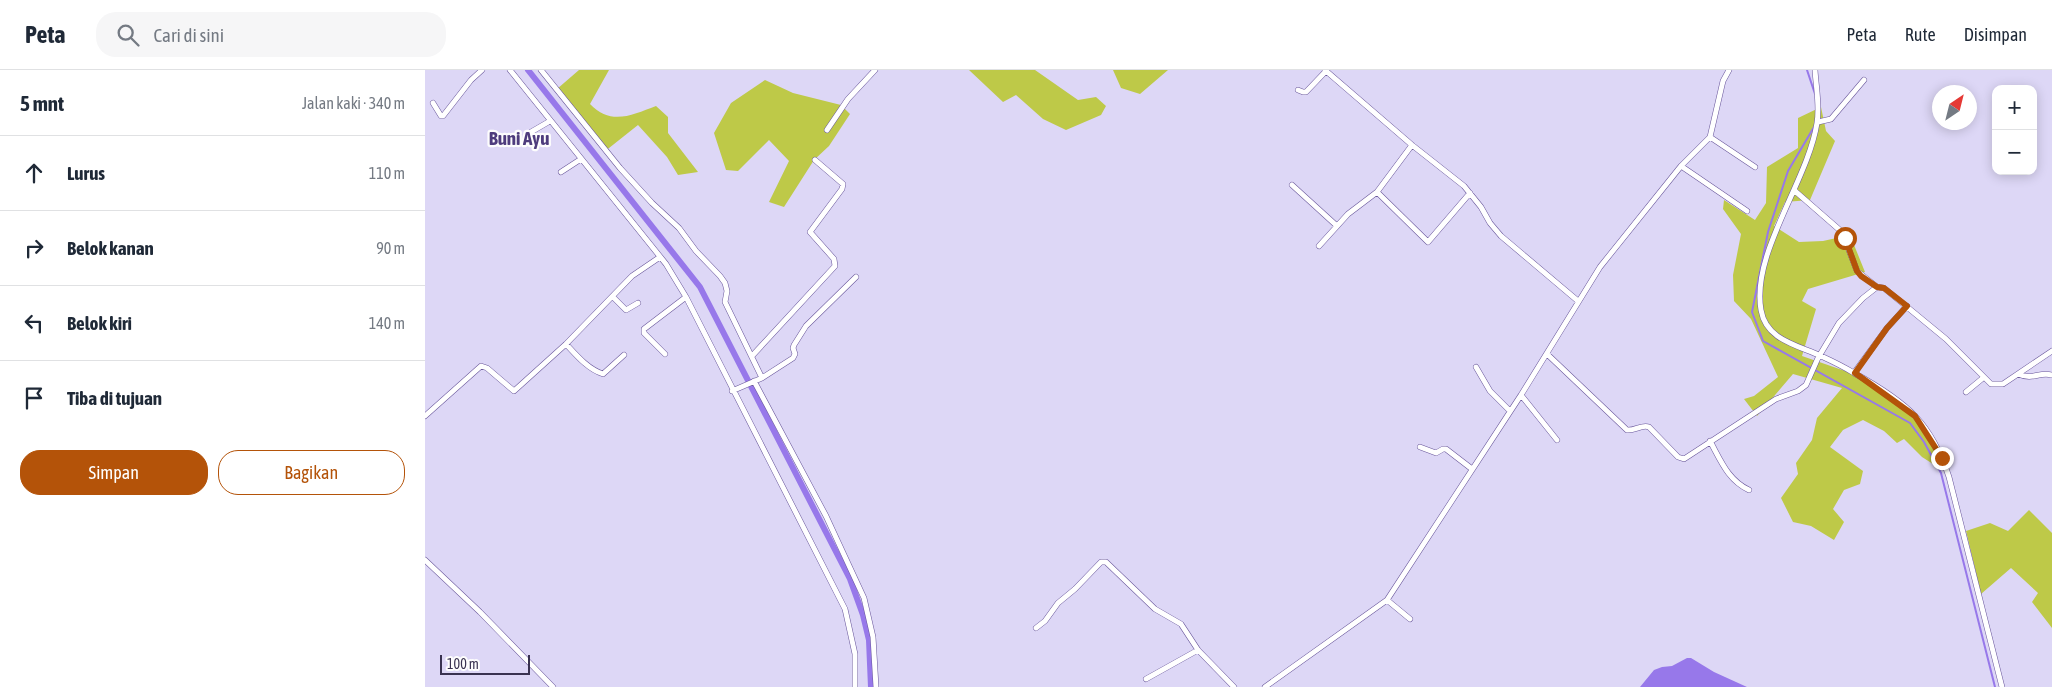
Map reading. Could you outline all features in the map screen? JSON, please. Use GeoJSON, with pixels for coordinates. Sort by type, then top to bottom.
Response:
{"type":"FeatureCollection","features":[{"type":"Feature","properties":{"kind":"street"},"geometry":{"type":"LineString","coordinates":[[433,104],[441,116],[443,116],[471,80],[482,70]]}},
{"type":"Feature","properties":{"kind":"street"},"geometry":{"type":"LineString","coordinates":[[510,70],[660,257],[686,298],[735,390],[845,610],[855,654],[855,687]]}},
{"type":"Feature","properties":{"kind":"street"},"geometry":{"type":"LineString","coordinates":[[541,70],[620,168],[652,204],[679,228],[696,251],[725,283],[727,291],[725,302],[762,378]]}},
{"type":"Feature","properties":{"kind":"street"},"geometry":{"type":"LineString","coordinates":[[827,130],[848,99],[875,70]]}},
{"type":"Feature","properties":{"kind":"street"},"geometry":{"type":"LineString","coordinates":[[1297,90],[1306,92],[1326,70],[1412,146],[1464,186],[1481,206],[1489,223],[1501,236],[1578,301]]}},
{"type":"Feature","properties":{"kind":"street"},"geometry":{"type":"LineString","coordinates":[[1265,687],[1387,600],[1511,411],[1606,259],[1681,166],[1709,137],[1723,81],[1729,70]]}},
{"type":"Feature","properties":{"kind":"street"},"geometry":{"type":"LineString","coordinates":[[1815,70],[1818,122],[1795,191],[1769,248],[1761,280],[1760,307],[1763,318],[1775,334],[1799,348],[1855,373],[1915,416],[1942,458],[1949,476],[2003,687]]}},
{"type":"Feature","properties":{"kind":"street"},"geometry":{"type":"LineString","coordinates":[[1818,122],[1831,118],[1864,80]]}},
{"type":"Feature","properties":{"kind":"street"},"geometry":{"type":"LineString","coordinates":[[531,132],[550,122]]}},
{"type":"Feature","properties":{"kind":"street"},"geometry":{"type":"LineString","coordinates":[[1709,137],[1755,167]]}},
{"type":"Feature","properties":{"kind":"street"},"geometry":{"type":"LineString","coordinates":[[1319,246],[1348,214],[1377,192],[1412,146]]}},
{"type":"Feature","properties":{"kind":"street"},"geometry":{"type":"LineString","coordinates":[[561,172],[581,159]]}},
{"type":"Feature","properties":{"kind":"street"},"geometry":{"type":"LineString","coordinates":[[752,356],[835,266],[834,259],[810,232],[842,189],[843,184],[815,160]]}},
{"type":"Feature","properties":{"kind":"street"},"geometry":{"type":"LineString","coordinates":[[1681,166],[1747,210]]}},
{"type":"Feature","properties":{"kind":"street"},"geometry":{"type":"LineString","coordinates":[[1292,185],[1337,226]]}},
{"type":"Feature","properties":{"kind":"street"},"geometry":{"type":"LineString","coordinates":[[1795,191],[1842,232],[1857,271],[1877,287],[1884,288],[1907,306],[1946,339],[1991,384],[1996,386],[2003,384],[2052,351]]}},
{"type":"Feature","properties":{"kind":"street"},"geometry":{"type":"LineString","coordinates":[[1377,192],[1428,242],[1470,193]]}},
{"type":"Feature","properties":{"kind":"street"},"geometry":{"type":"LineString","coordinates":[[425,416],[481,366],[487,368],[513,391],[566,344],[632,276],[660,257]]}},
{"type":"Feature","properties":{"kind":"street"},"geometry":{"type":"LineString","coordinates":[[735,390],[762,378],[793,358],[795,353],[794,345],[806,326],[856,277]]}},
{"type":"Feature","properties":{"kind":"street"},"geometry":{"type":"LineString","coordinates":[[1547,354],[1623,427],[1632,430],[1646,426],[1649,427],[1681,459],[1684,459],[1776,399],[1806,386],[1818,357],[1839,323],[1863,298],[1877,287]]}},
{"type":"Feature","properties":{"kind":"street"},"geometry":{"type":"LineString","coordinates":[[613,297],[626,310],[638,303]]}},
{"type":"Feature","properties":{"kind":"street"},"geometry":{"type":"LineString","coordinates":[[665,354],[643,331],[648,325],[686,298]]}},
{"type":"Feature","properties":{"kind":"street"},"geometry":{"type":"LineString","coordinates":[[1855,373],[1887,328],[1907,306]]}},
{"type":"Feature","properties":{"kind":"street"},"geometry":{"type":"LineString","coordinates":[[566,344],[595,372],[603,374],[624,355]]}},
{"type":"Feature","properties":{"kind":"street"},"geometry":{"type":"LineString","coordinates":[[1477,368],[1490,391],[1511,411]]}},
{"type":"Feature","properties":{"kind":"street"},"geometry":{"type":"LineString","coordinates":[[2018,374],[2027,378],[2043,374],[2052,375]]}},
{"type":"Feature","properties":{"kind":"street"},"geometry":{"type":"LineString","coordinates":[[1966,392],[1983,378]]}},
{"type":"Feature","properties":{"kind":"street"},"geometry":{"type":"LineString","coordinates":[[753,382],[826,516],[863,598],[873,637],[876,687]]}},
{"type":"Feature","properties":{"kind":"street"},"geometry":{"type":"LineString","coordinates":[[1521,395],[1557,440]]}},
{"type":"Feature","properties":{"kind":"street"},"geometry":{"type":"LineString","coordinates":[[1710,441],[1728,474],[1740,486],[1749,490]]}},
{"type":"Feature","properties":{"kind":"street"},"geometry":{"type":"LineString","coordinates":[[1420,447],[1436,453],[1443,449],[1446,450],[1472,469]]}},
{"type":"Feature","properties":{"kind":"street"},"geometry":{"type":"LineString","coordinates":[[425,560],[480,612],[553,687]]}},
{"type":"Feature","properties":{"kind":"street"},"geometry":{"type":"LineString","coordinates":[[1036,628],[1045,621],[1057,603],[1103,561],[1113,568],[1155,609],[1181,624],[1198,650],[1234,687]]}},
{"type":"Feature","properties":{"kind":"street"},"geometry":{"type":"LineString","coordinates":[[1387,600],[1410,619]]}},
{"type":"Feature","properties":{"kind":"street"},"geometry":{"type":"LineString","coordinates":[[1146,679],[1198,650]]}},
{"type":"Feature","properties":{"kind":"green space"},"geometry":{"type":"Polygon","coordinates":[[[579,70],[609,70],[590,104],[606,115],[622,117],[656,106],[668,117],[668,133],[698,172],[678,175],[667,157],[638,125],[604,152],[557,89],[579,70]]]}},
{"type":"Feature","properties":{"kind":"green space"},"geometry":{"type":"Polygon","coordinates":[[[969,70],[1035,70],[1078,100],[1096,97],[1106,106],[1101,115],[1066,130],[1043,119],[1016,95],[1003,102],[969,70]]]}},
{"type":"Feature","properties":{"kind":"green space"},"geometry":{"type":"Polygon","coordinates":[[[1113,70],[1168,70],[1140,94],[1121,88],[1113,70]]]}},
{"type":"Feature","properties":{"kind":"green space"},"geometry":{"type":"Polygon","coordinates":[[[765,80],[793,93],[841,105],[850,114],[829,146],[814,160],[784,207],[769,202],[789,161],[769,140],[738,171],[726,170],[714,133],[731,103],[765,80]]]}},
{"type":"Feature","properties":{"kind":"green space"},"geometry":{"type":"Polygon","coordinates":[[[1821,107],[1826,131],[1835,141],[1810,200],[1785,202],[1774,226],[1799,242],[1823,241],[1850,235],[1865,272],[1808,289],[1802,301],[1816,309],[1802,356],[1871,380],[1927,428],[1944,454],[1933,464],[1922,457],[1904,439],[1897,443],[1884,431],[1863,420],[1843,430],[1830,447],[1863,471],[1860,484],[1844,490],[1833,509],[1844,522],[1834,540],[1811,526],[1793,522],[1781,498],[1798,474],[1796,463],[1812,440],[1817,418],[1842,388],[1793,374],[1757,416],[1744,399],[1754,396],[1778,377],[1751,319],[1734,301],[1733,275],[1741,234],[1723,209],[1724,200],[1755,220],[1766,203],[1767,167],[1798,148],[1798,118],[1821,107]]]}},
{"type":"Feature","properties":{"kind":"green space"},"geometry":{"type":"Polygon","coordinates":[[[2029,510],[2052,533],[2052,628],[2032,602],[2038,593],[2011,568],[1981,594],[1966,531],[1990,523],[2008,531],[2029,510]]]}},
{"type":"Feature","properties":{"kind":"shaded area"},"geometry":{"type":"Polygon","coordinates":[[[1687,658],[1691,658],[1714,672],[1747,687],[1640,687],[1654,670],[1672,666],[1687,658]]]}},
{"type":"Feature","properties":{"kind":"waterway"},"geometry":{"type":"LineString","coordinates":[[528,70],[700,287],[850,579],[863,615],[869,640],[871,687]]}},
{"type":"Feature","properties":{"kind":"waterway"},"geometry":{"type":"LineString","coordinates":[[1807,70],[1815,94]]}},
{"type":"Feature","properties":{"kind":"waterway"},"geometry":{"type":"LineString","coordinates":[[1814,127],[1788,171],[1768,232],[1752,312],[1763,341],[1910,423],[1924,442],[1941,473],[1995,687]]}},
{"type":"Feature","properties":{"kind":"district","name":"Buni Ayu"},"geometry":{"type":"Point","coordinates":[519,138]}},
{"type":"Feature","properties":{"kind":"route"},"geometry":{"type":"LineString","coordinates":[[1845,238],[1857,271],[1861,276],[1877,287],[1881,286],[1907,306],[1887,328],[1855,373],[1915,416],[1942,458]]}}]}
